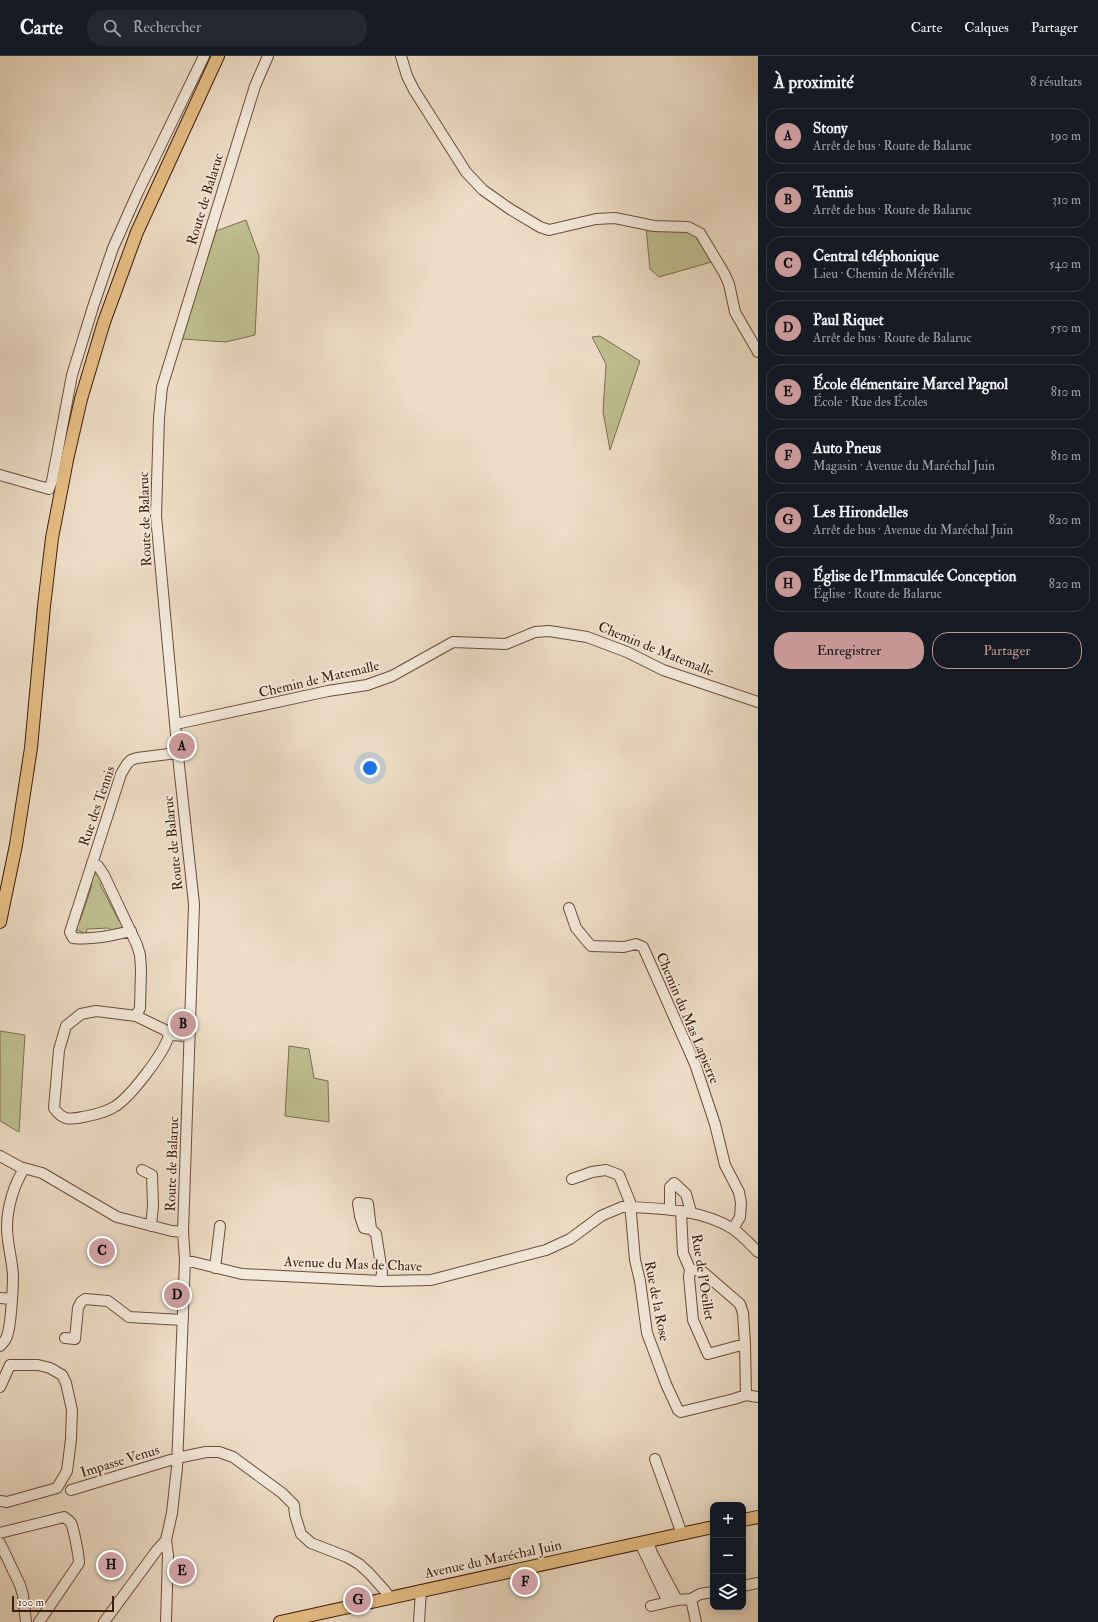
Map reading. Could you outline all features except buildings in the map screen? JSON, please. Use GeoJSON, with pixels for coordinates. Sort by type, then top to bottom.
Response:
{"type":"FeatureCollection","features":[{"type":"Feature","properties":{"kind":"main road"},"geometry":{"type":"LineString","coordinates":[[0,922],[16,845],[31,748],[52,538],[67,460],[81,399],[104,322],[137,232],[218,56]]}},
{"type":"Feature","properties":{"kind":"main road"},"geometry":{"type":"LineString","coordinates":[[746,1519],[758,1517]]}},
{"type":"Feature","properties":{"kind":"main road","name":"Avenue du Maréchal Juin"},"geometry":{"type":"LineString","coordinates":[[280,1622],[710,1528]]}},
{"type":"Feature","properties":{"kind":"street"},"geometry":{"type":"LineString","coordinates":[[0,475],[48,489],[52,481],[72,375],[113,248],[138,192],[204,56]]}},
{"type":"Feature","properties":{"kind":"street","name":"Route de Balaruc"},"geometry":{"type":"LineString","coordinates":[[104,1622],[166,1540],[172,1513],[177,1458],[185,1260],[183,1232],[194,904],[178,753],[156,516],[159,418],[162,387],[254,86],[268,56]]}},
{"type":"Feature","properties":{"kind":"street"},"geometry":{"type":"LineString","coordinates":[[401,56],[407,76],[414,90],[466,172],[483,190],[529,221],[549,230],[596,219],[615,218],[654,226],[688,227],[700,233],[724,273],[729,284],[735,312],[758,352]]}},
{"type":"Feature","properties":{"kind":"street","name":"Chemin de Matemalle"},"geometry":{"type":"LineString","coordinates":[[176,724],[328,691],[367,685],[392,676],[454,642],[506,644],[536,632],[549,631],[588,637],[627,652],[663,670],[758,702]]}},
{"type":"Feature","properties":{"kind":"street","name":"Rue des Tennis"},"geometry":{"type":"LineString","coordinates":[[130,931],[99,938],[73,938],[70,932],[121,774],[127,764],[131,760],[137,758],[178,753]]}},
{"type":"Feature","properties":{"kind":"street","name":"Rue des Tennis"},"geometry":{"type":"LineString","coordinates":[[92,863],[98,866],[104,875],[137,944],[141,969],[140,1008],[136,1016]]}},
{"type":"Feature","properties":{"kind":"street","name":"Chemin du Mas Lapierre"},"geometry":{"type":"LineString","coordinates":[[569,908],[576,928],[591,946],[624,947],[636,944],[643,947],[695,1064],[715,1125],[725,1165],[739,1192],[742,1203],[740,1217],[734,1229]]}},
{"type":"Feature","properties":{"kind":"street"},"geometry":{"type":"LineString","coordinates":[[96,1011],[136,1016],[165,1030],[169,1035],[168,1042],[144,1076],[128,1096],[114,1107],[80,1118],[66,1119],[59,1115],[54,1108],[59,1050],[66,1026],[81,1014],[96,1011]]}},
{"type":"Feature","properties":{"kind":"street"},"geometry":{"type":"LineString","coordinates":[[169,1035],[189,1036]]}},
{"type":"Feature","properties":{"kind":"street"},"geometry":{"type":"LineString","coordinates":[[0,1156],[24,1169],[42,1173],[117,1217],[151,1226],[183,1232]]}},
{"type":"Feature","properties":{"kind":"street"},"geometry":{"type":"LineString","coordinates":[[0,1346],[8,1335],[12,1298],[13,1275],[7,1227],[8,1215],[10,1203],[24,1169]]}},
{"type":"Feature","properties":{"kind":"street"},"geometry":{"type":"LineString","coordinates":[[142,1170],[152,1175],[153,1206],[151,1226]]}},
{"type":"Feature","properties":{"kind":"street","name":"Rue de la Rose"},"geometry":{"type":"LineString","coordinates":[[572,1179],[592,1172],[606,1170],[619,1175],[624,1185],[631,1207],[635,1260],[640,1281],[647,1333],[666,1384],[678,1410],[684,1412],[746,1395]]}},
{"type":"Feature","properties":{"kind":"street","name":"Avenue du Mas de Chave"},"geometry":{"type":"LineString","coordinates":[[185,1260],[242,1274],[381,1281],[431,1280],[546,1250],[570,1239],[600,1216],[622,1207],[681,1211],[716,1220],[734,1229],[758,1252]]}},
{"type":"Feature","properties":{"kind":"street","name":"Rue de l'Oeillet"},"geometry":{"type":"LineString","coordinates":[[681,1211],[683,1253],[690,1269],[689,1277],[693,1320],[708,1354],[745,1344]]}},
{"type":"Feature","properties":{"kind":"street"},"geometry":{"type":"LineString","coordinates":[[215,1268],[220,1226]]}},
{"type":"Feature","properties":{"kind":"street"},"geometry":{"type":"LineString","coordinates":[[371,1229],[376,1234],[382,1272],[381,1281]]}},
{"type":"Feature","properties":{"kind":"street"},"geometry":{"type":"LineString","coordinates":[[690,1269],[703,1272],[740,1304],[743,1313],[746,1395],[758,1397]]}},
{"type":"Feature","properties":{"kind":"street"},"geometry":{"type":"LineString","coordinates":[[0,1298],[12,1298]]}},
{"type":"Feature","properties":{"kind":"street"},"geometry":{"type":"LineString","coordinates":[[65,1338],[75,1339],[78,1308],[81,1302],[85,1299],[108,1301],[129,1317],[183,1320]]}},
{"type":"Feature","properties":{"kind":"street"},"geometry":{"type":"LineString","coordinates":[[0,1387],[10,1365],[38,1365],[50,1368],[62,1375],[69,1390],[72,1410],[67,1471],[57,1488],[7,1502],[0,1501]]}},
{"type":"Feature","properties":{"kind":"street","name":"Impasse Venus"},"geometry":{"type":"LineString","coordinates":[[71,1490],[177,1458],[206,1452],[219,1452],[233,1457],[282,1493],[294,1505],[295,1515],[301,1534],[311,1543],[347,1557],[359,1564],[370,1573],[389,1597]]}},
{"type":"Feature","properties":{"kind":"street"},"geometry":{"type":"LineString","coordinates":[[655,1459],[682,1534]]}},
{"type":"Feature","properties":{"kind":"street"},"geometry":{"type":"LineString","coordinates":[[0,1533],[64,1517],[70,1520],[80,1557],[79,1563],[39,1622]]}},
{"type":"Feature","properties":{"kind":"street"},"geometry":{"type":"LineString","coordinates":[[166,1540],[168,1560],[166,1622]]}},
{"type":"Feature","properties":{"kind":"street"},"geometry":{"type":"LineString","coordinates":[[644,1542],[672,1601]]}},
{"type":"Feature","properties":{"kind":"street"},"geometry":{"type":"LineString","coordinates":[[0,1543],[20,1585],[23,1595],[26,1622]]}},
{"type":"Feature","properties":{"kind":"street"},"geometry":{"type":"LineString","coordinates":[[746,1585],[758,1583]]}},
{"type":"Feature","properties":{"kind":"street"},"geometry":{"type":"LineString","coordinates":[[419,1622],[421,1590]]}},
{"type":"Feature","properties":{"kind":"street"},"geometry":{"type":"LineString","coordinates":[[651,1606],[672,1601],[691,1599],[700,1594],[710,1592]]}},
{"type":"Feature","properties":{"kind":"street"},"geometry":{"type":"LineString","coordinates":[[691,1599],[696,1622]]}},
{"type":"Feature","properties":{"kind":"green space"},"geometry":{"type":"Polygon","coordinates":[[[246,220],[259,256],[255,335],[226,342],[182,339],[216,231],[246,220]]]}},
{"type":"Feature","properties":{"kind":"green space"},"geometry":{"type":"Polygon","coordinates":[[[646,227],[694,231],[715,261],[659,277],[650,269],[646,227]]]}},
{"type":"Feature","properties":{"kind":"green space"},"geometry":{"type":"Polygon","coordinates":[[[600,336],[640,361],[610,450],[603,412],[606,364],[592,337],[600,336]]]}},
{"type":"Feature","properties":{"kind":"green space"},"geometry":{"type":"Polygon","coordinates":[[[95,873],[98,874],[104,882],[100,884],[119,921],[124,921],[124,926],[122,929],[111,931],[109,928],[87,929],[86,934],[77,930],[75,920],[80,921],[92,885],[88,882],[95,873]]]}},
{"type":"Feature","properties":{"kind":"green space"},"geometry":{"type":"Polygon","coordinates":[[[0,1031],[25,1035],[19,1132],[0,1121],[0,1031]]]}},
{"type":"Feature","properties":{"kind":"green space"},"geometry":{"type":"Polygon","coordinates":[[[289,1046],[309,1049],[314,1078],[328,1081],[329,1122],[285,1116],[289,1046]]]}},
{"type":"Feature","properties":{"kind":"place","name":"Stony"},"geometry":{"type":"Point","coordinates":[182,746]}},
{"type":"Feature","properties":{"kind":"place","name":"Tennis"},"geometry":{"type":"Point","coordinates":[183,1024]}},
{"type":"Feature","properties":{"kind":"place","name":"Central téléphonique"},"geometry":{"type":"Point","coordinates":[102,1251]}},
{"type":"Feature","properties":{"kind":"place","name":"Paul Riquet"},"geometry":{"type":"Point","coordinates":[177,1295]}},
{"type":"Feature","properties":{"kind":"place","name":"Église de l'Immaculée Conception"},"geometry":{"type":"Point","coordinates":[111,1565]}},
{"type":"Feature","properties":{"kind":"place","name":"École élémentaire Marcel Pagnol"},"geometry":{"type":"Point","coordinates":[182,1571]}},
{"type":"Feature","properties":{"kind":"place","name":"Auto Pneus"},"geometry":{"type":"Point","coordinates":[525,1582]}},
{"type":"Feature","properties":{"kind":"place","name":"Les Hirondelles"},"geometry":{"type":"Point","coordinates":[358,1600]}}]}
